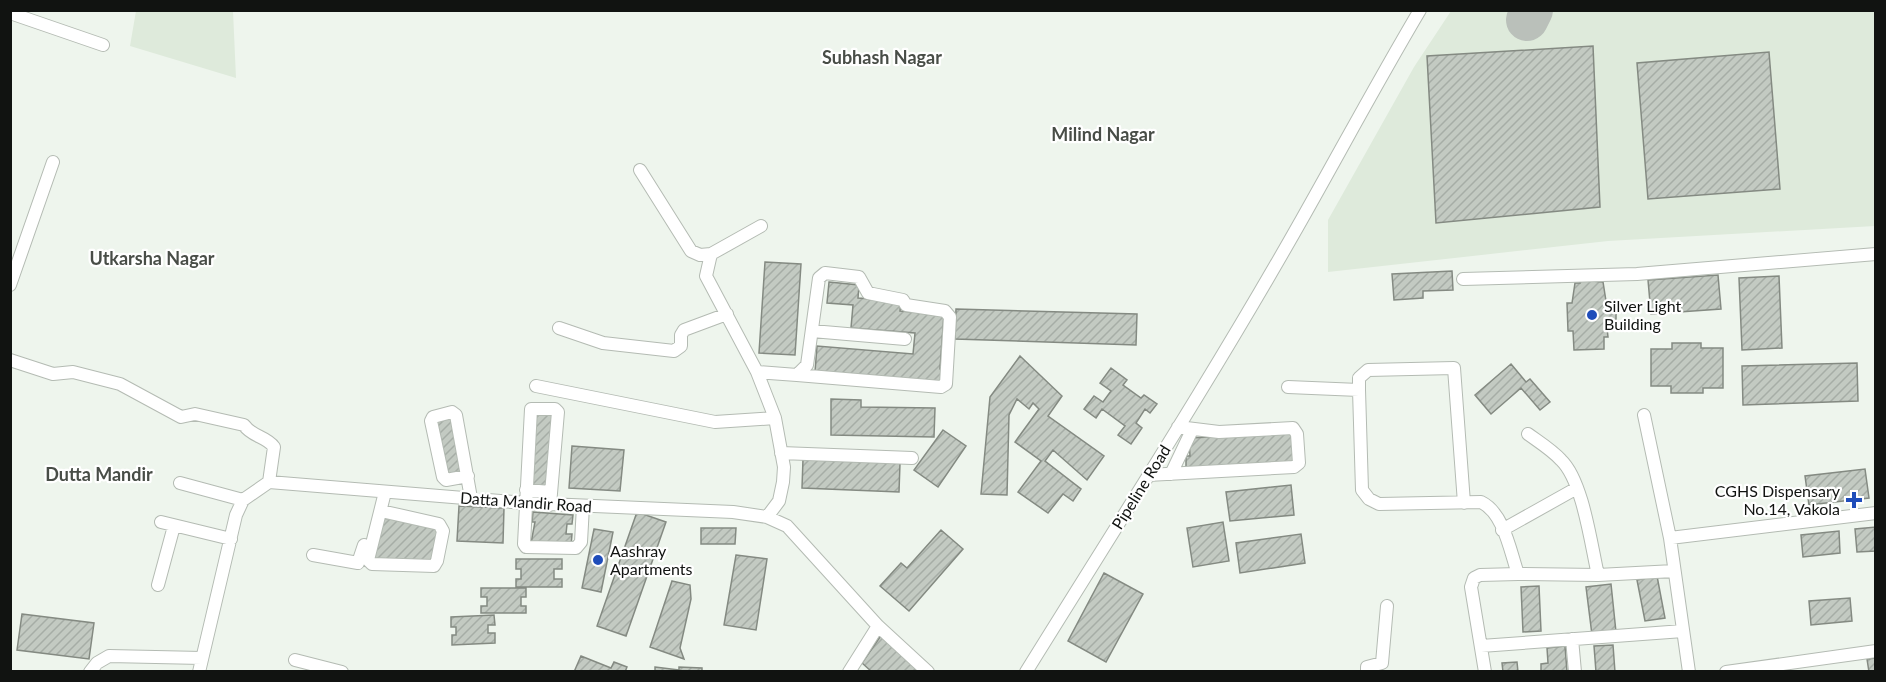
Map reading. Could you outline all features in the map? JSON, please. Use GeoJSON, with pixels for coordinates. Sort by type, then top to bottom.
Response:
{"type":"FeatureCollection","features":[{"type":"Feature","properties":{"kind":"street","name":"Pipeline Road"},"geometry":{"type":"LineString","coordinates":[[1026,672],[1171,439],[1420,10]]}},
{"type":"Feature","properties":{"kind":"street"},"geometry":{"type":"LineString","coordinates":[[10,14],[103,45]]}},
{"type":"Feature","properties":{"kind":"street"},"geometry":{"type":"LineString","coordinates":[[10,285],[53,162]]}},
{"type":"Feature","properties":{"kind":"street"},"geometry":{"type":"LineString","coordinates":[[640,170],[691,251],[700,255],[711,254],[761,226]]}},
{"type":"Feature","properties":{"kind":"street"},"geometry":{"type":"LineString","coordinates":[[711,254],[706,276],[757,372],[775,417],[783,474],[779,501],[767,517]]}},
{"type":"Feature","properties":{"kind":"street"},"geometry":{"type":"LineString","coordinates":[[1463,279],[1637,274],[1875,254]]}},
{"type":"Feature","properties":{"kind":"street"},"geometry":{"type":"LineString","coordinates":[[757,372],[941,387],[946,384],[950,316],[945,311],[906,305],[903,300],[868,293],[859,277],[825,273],[819,278],[807,365],[797,375]]}},
{"type":"Feature","properties":{"kind":"street"},"geometry":{"type":"LineString","coordinates":[[559,328],[603,343],[674,351],[681,346],[681,335],[684,330],[727,314]]}},
{"type":"Feature","properties":{"kind":"street"},"geometry":{"type":"LineString","coordinates":[[813,331],[905,339]]}},
{"type":"Feature","properties":{"kind":"street"},"geometry":{"type":"LineString","coordinates":[[10,360],[53,374],[73,372],[120,384],[180,417],[195,414],[244,425],[250,433],[269,440],[274,447],[269,482],[243,500],[231,539],[199,672]]}},
{"type":"Feature","properties":{"kind":"street"},"geometry":{"type":"LineString","coordinates":[[1464,503],[1454,368],[1368,370],[1359,378],[1362,490],[1369,499],[1379,504],[1464,503],[1481,502],[1489,506],[1496,514],[1518,574]]}},
{"type":"Feature","properties":{"kind":"street"},"geometry":{"type":"LineString","coordinates":[[536,386],[715,422],[775,417]]}},
{"type":"Feature","properties":{"kind":"street"},"geometry":{"type":"LineString","coordinates":[[1288,387],[1359,390]]}},
{"type":"Feature","properties":{"kind":"street"},"geometry":{"type":"LineString","coordinates":[[526,490],[551,498],[558,412],[555,409],[535,407],[531,409],[525,503],[524,544],[526,547],[576,548],[581,542],[583,506]]}},
{"type":"Feature","properties":{"kind":"street"},"geometry":{"type":"LineString","coordinates":[[468,476],[446,480],[443,477],[431,421],[433,417],[452,412],[456,416],[468,476],[471,498]]}},
{"type":"Feature","properties":{"kind":"street"},"geometry":{"type":"LineString","coordinates":[[1644,415],[1670,538],[1689,672]]}},
{"type":"Feature","properties":{"kind":"street"},"geometry":{"type":"LineString","coordinates":[[1178,427],[1190,434]]}},
{"type":"Feature","properties":{"kind":"street"},"geometry":{"type":"LineString","coordinates":[[1148,475],[1294,467],[1299,462],[1297,434],[1293,428],[1190,434],[1171,439]]}},
{"type":"Feature","properties":{"kind":"street"},"geometry":{"type":"LineString","coordinates":[[1171,474],[1190,434]]}},
{"type":"Feature","properties":{"kind":"street"},"geometry":{"type":"LineString","coordinates":[[1528,434],[1562,460],[1569,470],[1576,488],[1598,575]]}},
{"type":"Feature","properties":{"kind":"street"},"geometry":{"type":"LineString","coordinates":[[781,453],[912,458]]}},
{"type":"Feature","properties":{"kind":"street","name":"Datta Mandir Road"},"geometry":{"type":"LineString","coordinates":[[269,482],[525,503],[551,498],[583,506],[733,513],[767,517],[787,526],[878,626],[928,672]]}},
{"type":"Feature","properties":{"kind":"street"},"geometry":{"type":"LineString","coordinates":[[180,483],[243,500]]}},
{"type":"Feature","properties":{"kind":"street"},"geometry":{"type":"LineString","coordinates":[[1502,530],[1576,488]]}},
{"type":"Feature","properties":{"kind":"street"},"geometry":{"type":"LineString","coordinates":[[381,512],[438,524],[443,531],[434,566],[372,564],[368,560],[381,512],[382,492]]}},
{"type":"Feature","properties":{"kind":"street"},"geometry":{"type":"LineString","coordinates":[[313,555],[358,563],[382,492]]}},
{"type":"Feature","properties":{"kind":"street"},"geometry":{"type":"LineString","coordinates":[[1670,538],[1875,513]]}},
{"type":"Feature","properties":{"kind":"street"},"geometry":{"type":"LineString","coordinates":[[161,522],[231,539]]}},
{"type":"Feature","properties":{"kind":"street"},"geometry":{"type":"LineString","coordinates":[[158,585],[174,526]]}},
{"type":"Feature","properties":{"kind":"street"},"geometry":{"type":"LineString","coordinates":[[1485,672],[1471,587],[1474,578],[1480,575],[1598,575],[1674,571]]}},
{"type":"Feature","properties":{"kind":"street"},"geometry":{"type":"LineString","coordinates":[[1366,672],[1366,667],[1382,663],[1387,606]]}},
{"type":"Feature","properties":{"kind":"street"},"geometry":{"type":"LineString","coordinates":[[849,672],[878,626]]}},
{"type":"Feature","properties":{"kind":"street"},"geometry":{"type":"LineString","coordinates":[[1481,646],[1683,631]]}},
{"type":"Feature","properties":{"kind":"street"},"geometry":{"type":"LineString","coordinates":[[1572,639],[1575,672]]}},
{"type":"Feature","properties":{"kind":"street"},"geometry":{"type":"LineString","coordinates":[[1726,672],[1875,651]]}},
{"type":"Feature","properties":{"kind":"street"},"geometry":{"type":"LineString","coordinates":[[90,672],[97,663],[109,656],[202,658]]}},
{"type":"Feature","properties":{"kind":"street"},"geometry":{"type":"LineString","coordinates":[[295,660],[342,672]]}},
{"type":"Feature","properties":{"kind":"shaded area"},"geometry":{"type":"Polygon","coordinates":[[[136,11],[233,11],[236,78],[130,46],[136,11]]]}},
{"type":"Feature","properties":{"kind":"shaded area"},"geometry":{"type":"Polygon","coordinates":[[[1451,11],[1875,11],[1875,226],[1608,241],[1328,272],[1328,220],[1414,67],[1451,11]]]}},
{"type":"Feature","properties":{"kind":"building"},"geometry":{"type":"Polygon","coordinates":[[[1593,46],[1600,207],[1436,223],[1427,56],[1593,46]]]}},
{"type":"Feature","properties":{"kind":"building"},"geometry":{"type":"Polygon","coordinates":[[[1769,52],[1780,189],[1648,199],[1637,63],[1769,52]]]}},
{"type":"Feature","properties":{"kind":"building"},"geometry":{"type":"Polygon","coordinates":[[[765,262],[801,264],[795,355],[759,353],[765,262]]]}},
{"type":"Feature","properties":{"kind":"building"},"geometry":{"type":"Polygon","coordinates":[[[1452,271],[1453,290],[1423,291],[1423,298],[1394,300],[1392,274],[1452,271]]]}},
{"type":"Feature","properties":{"kind":"building"},"geometry":{"type":"Polygon","coordinates":[[[1718,275],[1721,309],[1651,314],[1648,280],[1718,275]]]}},
{"type":"Feature","properties":{"kind":"building"},"geometry":{"type":"Polygon","coordinates":[[[1779,276],[1782,348],[1742,350],[1739,278],[1779,276]]]}},
{"type":"Feature","properties":{"kind":"building","name":"Silver Light Building"},"geometry":{"type":"Polygon","coordinates":[[[1580,280],[1603,282],[1606,301],[1616,300],[1616,328],[1607,328],[1608,337],[1604,337],[1604,349],[1574,350],[1573,331],[1568,331],[1567,303],[1572,303],[1575,283],[1580,283],[1580,280]]]}},
{"type":"Feature","properties":{"kind":"building"},"geometry":{"type":"Polygon","coordinates":[[[829,282],[859,285],[858,298],[901,301],[900,311],[944,314],[940,369],[944,370],[943,382],[815,372],[817,346],[913,354],[915,333],[851,328],[853,305],[827,303],[829,282]]]}},
{"type":"Feature","properties":{"kind":"building"},"geometry":{"type":"Polygon","coordinates":[[[956,309],[1137,314],[1136,345],[955,339],[956,309]]]}},
{"type":"Feature","properties":{"kind":"building"},"geometry":{"type":"Polygon","coordinates":[[[1672,343],[1701,343],[1701,348],[1723,348],[1723,388],[1703,388],[1703,393],[1671,393],[1671,386],[1651,386],[1651,349],[1672,349],[1672,343]]]}},
{"type":"Feature","properties":{"kind":"building"},"geometry":{"type":"Polygon","coordinates":[[[1020,356],[1062,396],[1048,416],[1104,456],[1087,480],[1053,450],[1045,461],[1081,489],[1073,501],[1063,494],[1048,513],[1018,492],[1041,461],[1015,442],[1039,409],[1033,403],[1029,409],[1017,399],[1009,415],[1007,495],[981,494],[990,397],[1020,356]]]}},
{"type":"Feature","properties":{"kind":"building"},"geometry":{"type":"Polygon","coordinates":[[[1857,363],[1858,401],[1743,405],[1742,366],[1857,363]]]}},
{"type":"Feature","properties":{"kind":"building"},"geometry":{"type":"Polygon","coordinates":[[[1511,364],[1526,382],[1530,379],[1550,402],[1540,410],[1521,388],[1491,414],[1475,395],[1511,364]]]}},
{"type":"Feature","properties":{"kind":"building"},"geometry":{"type":"Polygon","coordinates":[[[1111,368],[1127,380],[1123,385],[1141,398],[1144,395],[1157,404],[1150,413],[1145,409],[1136,423],[1142,428],[1131,444],[1118,435],[1125,426],[1102,409],[1096,418],[1084,409],[1094,396],[1103,402],[1111,391],[1100,383],[1111,368]]]}},
{"type":"Feature","properties":{"kind":"building"},"geometry":{"type":"Polygon","coordinates":[[[831,399],[861,400],[861,407],[935,408],[934,437],[831,435],[831,399]]]}},
{"type":"Feature","properties":{"kind":"building"},"geometry":{"type":"Polygon","coordinates":[[[533,410],[556,413],[549,490],[530,489],[533,410]]]}},
{"type":"Feature","properties":{"kind":"building"},"geometry":{"type":"Polygon","coordinates":[[[452,415],[465,472],[445,477],[432,420],[452,415]]]}},
{"type":"Feature","properties":{"kind":"building"},"geometry":{"type":"Polygon","coordinates":[[[943,430],[966,446],[938,487],[914,470],[943,430]]]}},
{"type":"Feature","properties":{"kind":"building"},"geometry":{"type":"Polygon","coordinates":[[[1292,433],[1294,465],[1186,471],[1186,456],[1190,456],[1189,438],[1292,433]]]}},
{"type":"Feature","properties":{"kind":"building"},"geometry":{"type":"Polygon","coordinates":[[[572,446],[624,450],[620,491],[569,488],[572,446]]]}},
{"type":"Feature","properties":{"kind":"building"},"geometry":{"type":"Polygon","coordinates":[[[803,459],[900,463],[899,492],[802,488],[803,459]]]}},
{"type":"Feature","properties":{"kind":"building"},"geometry":{"type":"Polygon","coordinates":[[[1865,469],[1869,498],[1809,505],[1805,476],[1865,469]]]}},
{"type":"Feature","properties":{"kind":"building"},"geometry":{"type":"Polygon","coordinates":[[[1291,485],[1294,515],[1230,521],[1226,492],[1291,485]]]}},
{"type":"Feature","properties":{"kind":"building"},"geometry":{"type":"Polygon","coordinates":[[[459,506],[504,508],[503,543],[457,541],[459,506]]]}},
{"type":"Feature","properties":{"kind":"building"},"geometry":{"type":"Polygon","coordinates":[[[533,512],[573,515],[572,524],[567,524],[566,534],[572,534],[571,546],[531,543],[535,522],[532,522],[533,512]]]}},
{"type":"Feature","properties":{"kind":"building"},"geometry":{"type":"Polygon","coordinates":[[[637,512],[666,522],[626,636],[597,626],[637,512]]]}},
{"type":"Feature","properties":{"kind":"building"},"geometry":{"type":"Polygon","coordinates":[[[384,513],[440,528],[433,562],[372,560],[384,513]]]}},
{"type":"Feature","properties":{"kind":"building"},"geometry":{"type":"Polygon","coordinates":[[[1223,522],[1229,561],[1193,567],[1187,528],[1223,522]]]}},
{"type":"Feature","properties":{"kind":"building"},"geometry":{"type":"Polygon","coordinates":[[[1876,527],[1876,551],[1857,552],[1855,529],[1876,527]]]}},
{"type":"Feature","properties":{"kind":"building"},"geometry":{"type":"Polygon","coordinates":[[[701,528],[736,528],[735,544],[701,544],[701,528]]]}},
{"type":"Feature","properties":{"kind":"building","name":"Aashray Apartments"},"geometry":{"type":"Polygon","coordinates":[[[594,529],[613,532],[601,592],[582,588],[594,529]]]}},
{"type":"Feature","properties":{"kind":"building"},"geometry":{"type":"Polygon","coordinates":[[[941,530],[963,549],[909,611],[880,586],[901,563],[907,568],[941,530]]]}},
{"type":"Feature","properties":{"kind":"building"},"geometry":{"type":"Polygon","coordinates":[[[1839,531],[1840,553],[1803,557],[1801,535],[1839,531]]]}},
{"type":"Feature","properties":{"kind":"building"},"geometry":{"type":"Polygon","coordinates":[[[1301,534],[1305,563],[1240,573],[1236,543],[1301,534]]]}},
{"type":"Feature","properties":{"kind":"building"},"geometry":{"type":"Polygon","coordinates":[[[736,555],[767,559],[756,630],[724,625],[736,555]]]}},
{"type":"Feature","properties":{"kind":"building"},"geometry":{"type":"Polygon","coordinates":[[[516,559],[562,559],[562,569],[554,569],[554,579],[562,579],[562,587],[516,587],[516,579],[521,579],[521,569],[516,569],[516,559]]]}},
{"type":"Feature","properties":{"kind":"building"},"geometry":{"type":"Polygon","coordinates":[[[1104,573],[1143,594],[1106,662],[1068,641],[1104,573]]]}},
{"type":"Feature","properties":{"kind":"building"},"geometry":{"type":"Polygon","coordinates":[[[1657,576],[1665,618],[1645,621],[1637,580],[1657,576]]]}},
{"type":"Feature","properties":{"kind":"building"},"geometry":{"type":"Polygon","coordinates":[[[672,581],[690,585],[691,599],[680,648],[684,659],[650,647],[672,581]]]}},
{"type":"Feature","properties":{"kind":"building"},"geometry":{"type":"Polygon","coordinates":[[[1611,584],[1616,632],[1592,635],[1586,587],[1611,584]]]}},
{"type":"Feature","properties":{"kind":"building"},"geometry":{"type":"Polygon","coordinates":[[[1539,586],[1541,631],[1523,632],[1521,587],[1539,586]]]}},
{"type":"Feature","properties":{"kind":"building"},"geometry":{"type":"Polygon","coordinates":[[[481,588],[526,588],[526,597],[521,597],[521,606],[526,606],[526,613],[481,613],[481,606],[487,606],[487,597],[481,597],[481,588]]]}},
{"type":"Feature","properties":{"kind":"building"},"geometry":{"type":"Polygon","coordinates":[[[1850,598],[1852,621],[1811,625],[1809,601],[1850,598]]]}},
{"type":"Feature","properties":{"kind":"building"},"geometry":{"type":"Polygon","coordinates":[[[22,614],[94,623],[89,659],[17,650],[22,614]]]}},
{"type":"Feature","properties":{"kind":"building"},"geometry":{"type":"Polygon","coordinates":[[[494,615],[495,625],[488,625],[488,633],[495,633],[495,643],[452,645],[452,635],[456,635],[456,627],[451,627],[451,617],[494,615]]]}},
{"type":"Feature","properties":{"kind":"building"},"geometry":{"type":"Polygon","coordinates":[[[882,634],[919,672],[872,672],[862,663],[882,634]]]}},
{"type":"Feature","properties":{"kind":"building"},"geometry":{"type":"Polygon","coordinates":[[[1613,645],[1615,672],[1596,672],[1594,646],[1613,645]]]}},
{"type":"Feature","properties":{"kind":"building"},"geometry":{"type":"Polygon","coordinates":[[[1565,646],[1567,672],[1541,672],[1541,664],[1548,663],[1547,648],[1565,646]]]}},
{"type":"Feature","properties":{"kind":"building"},"geometry":{"type":"Polygon","coordinates":[[[581,656],[611,668],[614,662],[627,667],[625,672],[574,672],[581,656]]]}},
{"type":"Feature","properties":{"kind":"building"},"geometry":{"type":"Polygon","coordinates":[[[1876,658],[1876,672],[1869,672],[1867,659],[1876,658]]]}},
{"type":"Feature","properties":{"kind":"building"},"geometry":{"type":"Polygon","coordinates":[[[1517,662],[1518,672],[1503,672],[1502,663],[1517,662]]]}},
{"type":"Feature","properties":{"kind":"building"},"geometry":{"type":"Polygon","coordinates":[[[655,667],[679,670],[679,667],[702,668],[702,672],[655,672],[655,667]]]}},
{"type":"Feature","properties":{"kind":"taxiway"},"geometry":{"type":"LineString","coordinates":[[1527,20],[1532,10]]}},
{"type":"Feature","properties":{"kind":"place","name":"Silver Light Building"},"geometry":{"type":"Point","coordinates":[1592,315]}},
{"type":"Feature","properties":{"kind":"place","name":"CGHS Dispensary No.14, Vakola"},"geometry":{"type":"Point","coordinates":[1854,500]}},
{"type":"Feature","properties":{"kind":"place","name":"Aashray Apartments"},"geometry":{"type":"Point","coordinates":[598,560]}},
{"type":"Feature","properties":{"kind":"district","name":"Subhash Nagar"},"geometry":{"type":"Point","coordinates":[882,58]}},
{"type":"Feature","properties":{"kind":"district","name":"Milind Nagar"},"geometry":{"type":"Point","coordinates":[1103,135]}},
{"type":"Feature","properties":{"kind":"district","name":"Utkarsha Nagar"},"geometry":{"type":"Point","coordinates":[152,259]}},
{"type":"Feature","properties":{"kind":"district","name":"Dutta Mandir"},"geometry":{"type":"Point","coordinates":[99,475]}}]}
